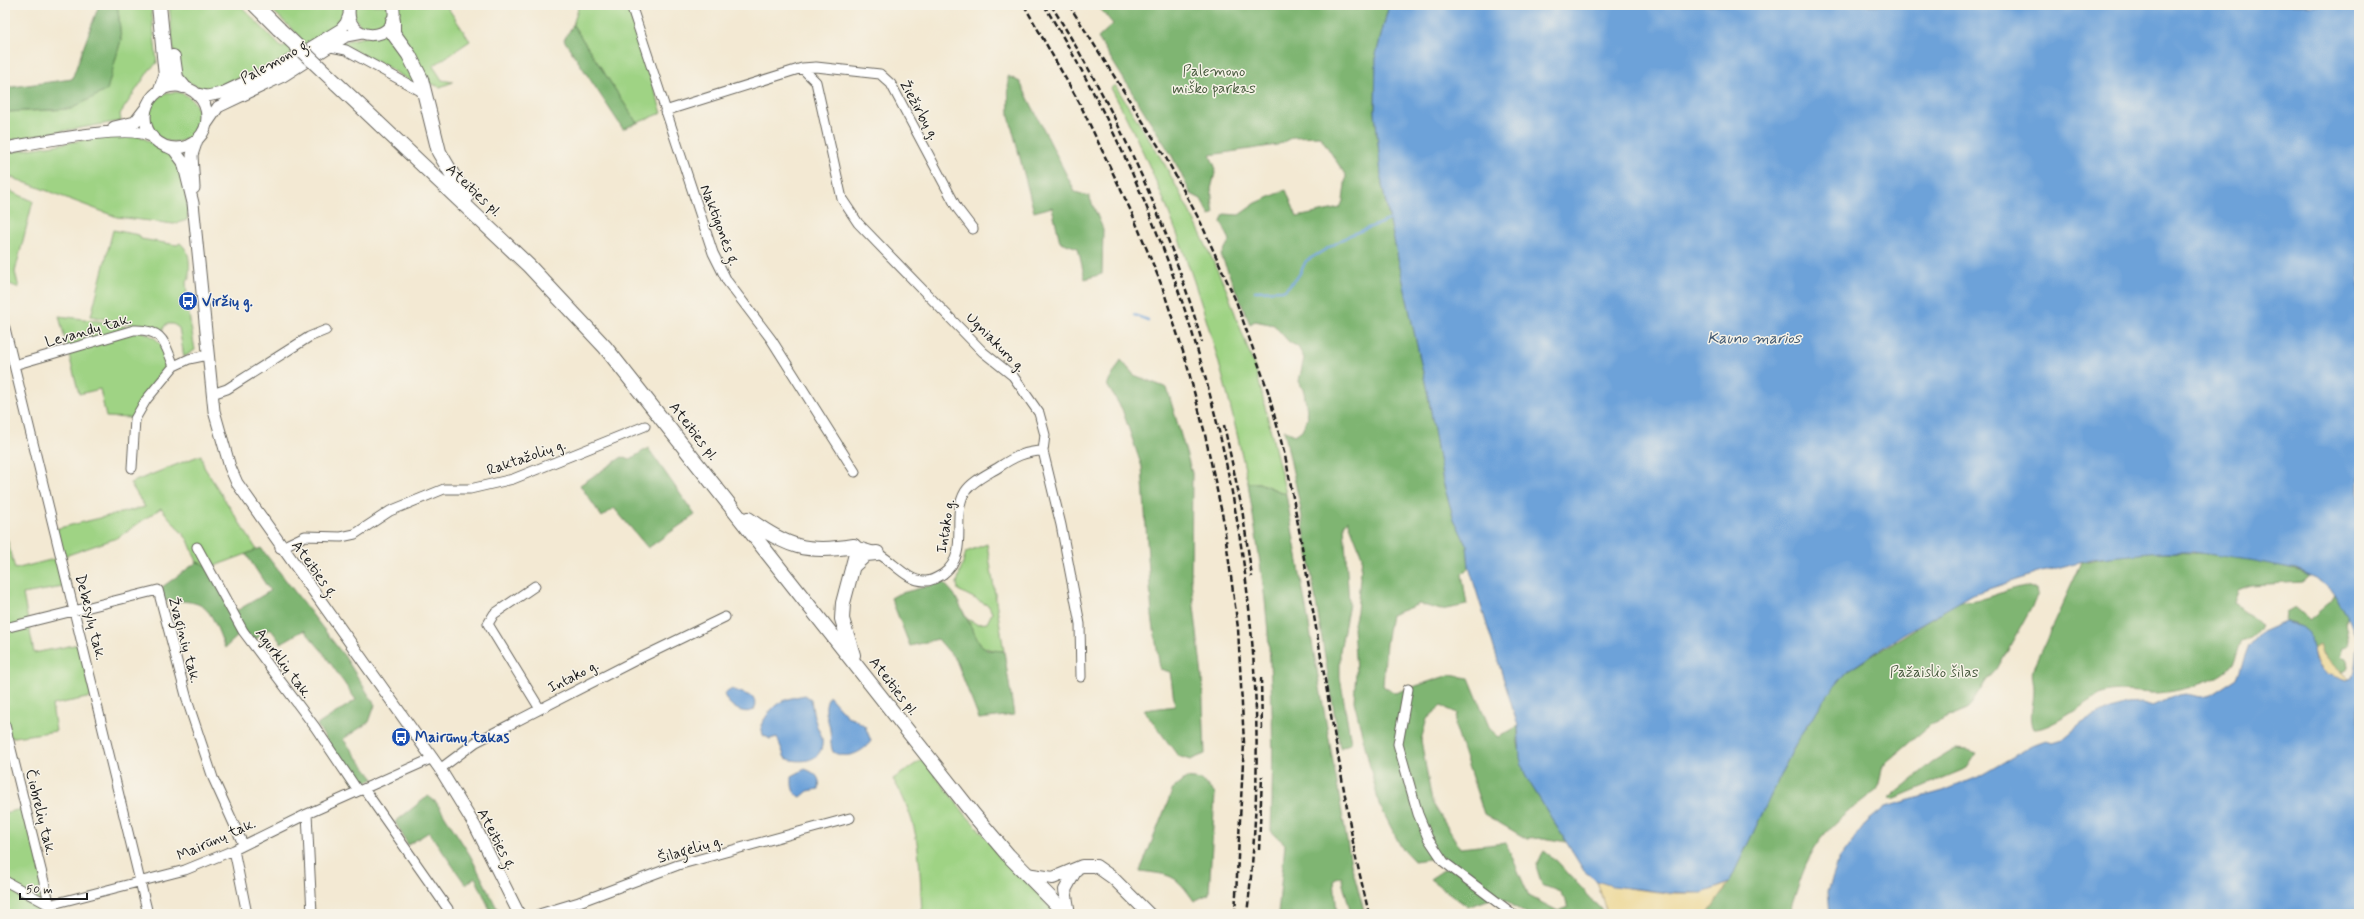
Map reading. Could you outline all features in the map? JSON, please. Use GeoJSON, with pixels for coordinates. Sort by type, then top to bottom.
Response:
{"type":"FeatureCollection","features":[{"type":"Feature","properties":{"kind":"highway"},"geometry":{"type":"LineString","coordinates":[[159,5],[166,76],[161,89]]}},
{"type":"Feature","properties":{"kind":"highway"},"geometry":{"type":"LineString","coordinates":[[167,5],[174,70],[176,78],[183,86]]}},
{"type":"Feature","properties":{"kind":"highway","name":"Ateities pl."},"geometry":{"type":"LineString","coordinates":[[254,5],[479,218],[554,292],[604,347],[974,815],[1026,874],[1067,914]]}},
{"type":"Feature","properties":{"kind":"highway"},"geometry":{"type":"LineString","coordinates":[[394,10],[393,33],[416,67],[426,94],[434,137],[439,152],[453,179],[479,218]]}},
{"type":"Feature","properties":{"kind":"highway"},"geometry":{"type":"LineString","coordinates":[[732,507],[780,541],[798,547],[818,550],[854,546],[856,554],[843,603],[842,619],[857,666]]}},
{"type":"Feature","properties":{"kind":"highway"},"geometry":{"type":"LineString","coordinates":[[853,566],[866,554],[877,553]]}},
{"type":"Feature","properties":{"kind":"main road"},"geometry":{"type":"LineString","coordinates":[[1026,874],[1053,878],[1078,867],[1092,865],[1101,868],[1149,914]]}},
{"type":"Feature","properties":{"kind":"main road"},"geometry":{"type":"LineString","coordinates":[[1067,914],[1066,890],[1078,867]]}},
{"type":"Feature","properties":{"kind":"street","name":"Naktigonės g."},"geometry":{"type":"LineString","coordinates":[[631,5],[713,253],[727,281],[771,339],[855,472]]}},
{"type":"Feature","properties":{"kind":"street"},"geometry":{"type":"LineString","coordinates":[[350,10],[353,26],[362,33]]}},
{"type":"Feature","properties":{"kind":"street","name":"Palemono g."},"geometry":{"type":"LineString","coordinates":[[198,94],[207,96],[222,93],[284,64],[341,29],[346,23],[350,10]]}},
{"type":"Feature","properties":{"kind":"street","name":"Palemono g."},"geometry":{"type":"LineString","coordinates":[[207,123],[218,107],[283,76],[346,36],[362,33],[371,35],[380,34],[388,29],[394,10]]}},
{"type":"Feature","properties":{"kind":"street"},"geometry":{"type":"LineString","coordinates":[[331,46],[346,50],[426,94]]}},
{"type":"Feature","properties":{"kind":"street","name":"Žiežirbų g."},"geometry":{"type":"LineString","coordinates":[[665,111],[802,68],[816,67],[873,73],[886,77],[957,208],[973,229]]}},
{"type":"Feature","properties":{"kind":"street","name":"Ugniakuro g."},"geometry":{"type":"LineString","coordinates":[[802,68],[816,82],[842,199],[849,211],[858,223],[983,352],[1013,376],[1039,413],[1045,436],[1043,451],[1061,525],[1080,624],[1081,677]]}},
{"type":"Feature","properties":{"kind":"street"},"geometry":{"type":"LineString","coordinates":[[5,148],[99,133],[136,131],[151,136],[168,147],[183,147],[197,140],[207,123],[206,107],[198,94],[183,86],[175,85],[161,89],[151,98],[145,109],[134,122],[99,133]]}},
{"type":"Feature","properties":{"kind":"street"},"geometry":{"type":"LineString","coordinates":[[145,109],[145,123],[151,136]]}},
{"type":"Feature","properties":{"kind":"street","name":"Ateities g."},"geometry":{"type":"LineString","coordinates":[[197,140],[192,155],[193,203],[212,394],[217,426],[236,483],[280,548],[440,769],[475,826],[519,914]]}},
{"type":"Feature","properties":{"kind":"street","name":"Ateities g."},"geometry":{"type":"LineString","coordinates":[[168,147],[174,150],[183,162],[193,203]]}},
{"type":"Feature","properties":{"kind":"street","name":"Debesylų tak."},"geometry":{"type":"LineString","coordinates":[[5,328],[148,914]]}},
{"type":"Feature","properties":{"kind":"street","name":"Levandų tak."},"geometry":{"type":"LineString","coordinates":[[14,365],[134,330],[144,330],[159,335],[164,342],[174,366]]}},
{"type":"Feature","properties":{"kind":"street"},"geometry":{"type":"LineString","coordinates":[[212,394],[227,389],[309,337],[326,330]]}},
{"type":"Feature","properties":{"kind":"street"},"geometry":{"type":"LineString","coordinates":[[132,468],[135,419],[146,400],[174,366],[189,359],[208,355]]}},
{"type":"Feature","properties":{"kind":"street","name":"Raktažolių g."},"geometry":{"type":"LineString","coordinates":[[280,548],[305,536],[341,537],[355,534],[390,511],[444,489],[470,489],[513,479],[645,426]]}},
{"type":"Feature","properties":{"kind":"street","name":"Intako g."},"geometry":{"type":"LineString","coordinates":[[854,546],[867,548],[877,553],[917,581],[928,581],[938,577],[948,570],[955,560],[958,548],[962,502],[970,485],[1016,456],[1032,451],[1043,451]]}},
{"type":"Feature","properties":{"kind":"street","name":"Agurklių tak."},"geometry":{"type":"LineString","coordinates":[[197,547],[243,631],[448,909],[448,914]]}},
{"type":"Feature","properties":{"kind":"street"},"geometry":{"type":"LineString","coordinates":[[535,586],[494,614],[488,624],[540,709]]}},
{"type":"Feature","properties":{"kind":"street","name":"Žvaginių tak."},"geometry":{"type":"LineString","coordinates":[[5,628],[75,612],[158,590],[190,710],[213,778],[243,844]]}},
{"type":"Feature","properties":{"kind":"street","name":"Intako g."},"geometry":{"type":"LineString","coordinates":[[440,769],[476,742],[634,660],[725,617]]}},
{"type":"Feature","properties":{"kind":"street"},"geometry":{"type":"LineString","coordinates":[[1408,689],[1398,744],[1418,814],[1428,838],[1444,862],[1514,914]]}},
{"type":"Feature","properties":{"kind":"street","name":"Čiobrelių tak."},"geometry":{"type":"LineString","coordinates":[[5,725],[52,914]]}},
{"type":"Feature","properties":{"kind":"street","name":"Mairūnų tak."},"geometry":{"type":"LineString","coordinates":[[49,904],[185,870],[234,850],[243,844],[307,814],[432,758]]}},
{"type":"Feature","properties":{"kind":"street"},"geometry":{"type":"LineString","coordinates":[[307,814],[312,914]]}},
{"type":"Feature","properties":{"kind":"street","name":"Šilagėlių g."},"geometry":{"type":"LineString","coordinates":[[539,914],[578,902],[678,865],[850,818]]}},
{"type":"Feature","properties":{"kind":"street"},"geometry":{"type":"LineString","coordinates":[[234,850],[247,914]]}},
{"type":"Feature","properties":{"kind":"street"},"geometry":{"type":"LineString","coordinates":[[5,881],[49,904]]}},
{"type":"Feature","properties":{"kind":"green space"},"geometry":{"type":"Polygon","coordinates":[[[99,5],[115,5],[118,9],[121,40],[107,90],[71,109],[5,112],[5,88],[72,79],[99,5]]]}},
{"type":"Feature","properties":{"kind":"green space"},"geometry":{"type":"Polygon","coordinates":[[[115,5],[151,5],[157,63],[150,69],[120,114],[121,121],[5,141],[5,112],[71,109],[115,59],[121,40],[118,9],[115,5]]]}},
{"type":"Feature","properties":{"kind":"green space"},"geometry":{"type":"Polygon","coordinates":[[[169,5],[240,5],[282,48],[299,36],[267,5],[345,5],[341,23],[281,61],[209,90],[188,82],[180,71],[174,53],[169,5]]]}},
{"type":"Feature","properties":{"kind":"green space"},"geometry":{"type":"Polygon","coordinates":[[[354,5],[388,5],[389,15],[382,26],[370,29],[361,25],[355,19],[354,5]]]}},
{"type":"Feature","properties":{"kind":"green space"},"geometry":{"type":"Polygon","coordinates":[[[398,5],[446,5],[470,41],[433,66],[442,80],[453,82],[440,87],[429,83],[397,33],[398,5]]]}},
{"type":"Feature","properties":{"kind":"green space"},"geometry":{"type":"Polygon","coordinates":[[[579,5],[627,5],[662,113],[637,123],[573,25],[579,5]]]}},
{"type":"Feature","properties":{"kind":"green space","name":"Palemono miško parkas"},"geometry":{"type":"Polygon","coordinates":[[[1097,5],[1389,5],[1376,55],[1375,112],[1382,185],[1429,400],[1443,482],[1454,519],[1467,546],[1469,567],[1462,574],[1467,605],[1441,610],[1419,604],[1391,615],[1386,643],[1383,686],[1395,693],[1449,675],[1469,678],[1490,729],[1499,737],[1518,726],[1518,743],[1525,775],[1566,842],[1543,838],[1527,839],[1484,814],[1455,726],[1457,713],[1441,706],[1427,719],[1421,740],[1432,802],[1460,848],[1506,843],[1529,896],[1558,911],[1569,907],[1560,892],[1542,885],[1536,866],[1544,851],[1557,861],[1605,914],[1526,914],[1499,896],[1468,907],[1430,879],[1448,867],[1444,857],[1414,861],[1401,847],[1379,804],[1354,701],[1356,671],[1353,628],[1357,611],[1362,556],[1348,520],[1344,525],[1349,604],[1340,651],[1340,677],[1351,743],[1340,748],[1300,505],[1284,430],[1295,435],[1302,430],[1308,417],[1304,392],[1299,381],[1304,358],[1298,347],[1289,342],[1274,325],[1255,321],[1250,324],[1221,255],[1230,240],[1221,222],[1224,214],[1239,215],[1256,203],[1286,190],[1297,217],[1340,208],[1343,201],[1346,176],[1320,136],[1293,137],[1277,145],[1210,155],[1216,169],[1211,189],[1214,214],[1210,216],[1201,199],[1191,194],[1172,156],[1098,38],[1113,24],[1097,5]]]}},
{"type":"Feature","properties":{"kind":"green space"},"geometry":{"type":"Polygon","coordinates":[[[573,25],[637,123],[623,129],[564,40],[573,25]]]}},
{"type":"Feature","properties":{"kind":"green space"},"geometry":{"type":"Polygon","coordinates":[[[388,32],[418,86],[389,68],[341,44],[341,42],[388,32]]]}},
{"type":"Feature","properties":{"kind":"green space"},"geometry":{"type":"Polygon","coordinates":[[[1008,76],[1020,82],[1075,192],[1089,196],[1103,229],[1102,274],[1085,279],[1078,248],[1060,242],[1052,207],[1034,212],[1009,116],[1008,76]]]}},
{"type":"Feature","properties":{"kind":"green space"},"geometry":{"type":"Polygon","coordinates":[[[1115,85],[1165,165],[1197,226],[1227,291],[1257,374],[1286,494],[1259,483],[1248,483],[1224,381],[1194,281],[1157,183],[1111,88],[1115,85]]]}},
{"type":"Feature","properties":{"kind":"green space"},"geometry":{"type":"Polygon","coordinates":[[[169,92],[179,92],[192,99],[199,112],[199,122],[192,135],[179,142],[169,142],[160,138],[153,131],[149,122],[149,112],[153,103],[160,96],[169,92]]]}},
{"type":"Feature","properties":{"kind":"green space"},"geometry":{"type":"Polygon","coordinates":[[[133,132],[175,156],[183,173],[188,212],[187,220],[174,224],[117,217],[5,175],[5,153],[133,132]]]}},
{"type":"Feature","properties":{"kind":"green space"},"geometry":{"type":"Polygon","coordinates":[[[5,189],[33,201],[15,272],[19,288],[5,282],[5,189]]]}},
{"type":"Feature","properties":{"kind":"green space"},"geometry":{"type":"Polygon","coordinates":[[[113,230],[139,235],[141,239],[177,245],[180,243],[184,247],[188,255],[189,264],[189,279],[186,282],[188,309],[195,350],[184,357],[179,328],[173,324],[166,324],[162,331],[91,316],[113,230]]]}},
{"type":"Feature","properties":{"kind":"green space"},"geometry":{"type":"Polygon","coordinates":[[[59,316],[112,323],[140,331],[159,342],[165,360],[166,371],[133,418],[106,417],[100,389],[79,394],[59,316]]]}},
{"type":"Feature","properties":{"kind":"green space"},"geometry":{"type":"Polygon","coordinates":[[[1121,360],[1134,375],[1167,388],[1192,473],[1191,580],[1202,676],[1205,754],[1190,760],[1178,756],[1144,710],[1175,706],[1170,672],[1160,669],[1152,616],[1142,467],[1122,409],[1107,385],[1121,360]]]}},
{"type":"Feature","properties":{"kind":"green space"},"geometry":{"type":"Polygon","coordinates":[[[648,448],[695,515],[648,548],[614,508],[602,517],[580,485],[622,457],[629,460],[648,448]]]}},
{"type":"Feature","properties":{"kind":"green space"},"geometry":{"type":"Polygon","coordinates":[[[201,455],[204,467],[257,550],[212,567],[197,562],[188,540],[161,508],[117,538],[62,557],[55,529],[145,507],[130,483],[201,455]]]}},
{"type":"Feature","properties":{"kind":"green space"},"geometry":{"type":"Polygon","coordinates":[[[1248,483],[1259,483],[1286,494],[1351,864],[1365,914],[1351,914],[1341,876],[1334,879],[1337,914],[1278,914],[1285,844],[1271,831],[1273,744],[1270,658],[1265,600],[1248,483]]]}},
{"type":"Feature","properties":{"kind":"green space"},"geometry":{"type":"Polygon","coordinates":[[[5,539],[7,539],[15,569],[62,557],[69,586],[23,594],[34,653],[79,644],[92,697],[52,705],[56,731],[8,738],[12,755],[5,756],[5,539]]]}},
{"type":"Feature","properties":{"kind":"green space"},"geometry":{"type":"Polygon","coordinates":[[[987,544],[1004,651],[988,649],[983,646],[977,639],[967,619],[977,624],[987,623],[992,613],[989,606],[958,590],[957,583],[966,552],[987,544]]]}},
{"type":"Feature","properties":{"kind":"green space"},"geometry":{"type":"Polygon","coordinates":[[[261,548],[345,657],[375,705],[369,722],[343,739],[374,779],[356,786],[317,725],[356,700],[322,651],[304,630],[281,643],[270,628],[251,643],[243,631],[225,648],[210,614],[204,608],[197,604],[188,602],[160,601],[158,590],[197,562],[206,565],[230,609],[238,610],[270,591],[246,554],[261,548]]]}},
{"type":"Feature","properties":{"kind":"green space"},"geometry":{"type":"Polygon","coordinates":[[[2160,552],[2198,553],[2256,560],[2310,575],[2302,582],[2251,585],[2238,590],[2234,602],[2241,610],[2254,617],[2261,624],[2254,636],[2241,642],[2232,665],[2224,673],[2205,683],[2170,692],[2107,692],[2049,725],[2034,729],[2031,720],[2034,690],[2032,674],[2033,668],[2082,562],[2120,555],[2160,552]]]}},
{"type":"Feature","properties":{"kind":"green space"},"geometry":{"type":"Polygon","coordinates":[[[943,582],[954,594],[981,646],[987,650],[1004,651],[1014,715],[979,719],[956,660],[938,639],[910,646],[891,598],[898,594],[943,582]]]}},
{"type":"Feature","properties":{"kind":"green space","name":"Pažaislio šilas"},"geometry":{"type":"Polygon","coordinates":[[[2025,586],[2037,589],[2038,595],[1997,669],[1986,681],[1969,708],[1930,725],[1883,765],[1879,784],[1876,790],[1846,813],[1820,840],[1810,857],[1802,876],[1789,914],[1707,914],[1729,883],[1795,745],[1827,695],[1848,671],[1959,601],[1976,600],[2025,586]]]}},
{"type":"Feature","properties":{"kind":"green space"},"geometry":{"type":"Polygon","coordinates":[[[2334,593],[2348,617],[2345,623],[2349,645],[2343,648],[2340,657],[2347,660],[2348,668],[2344,673],[2336,669],[2328,662],[2319,646],[2313,649],[2307,634],[2301,627],[2285,622],[2286,613],[2295,608],[2309,620],[2329,603],[2334,593]]]}},
{"type":"Feature","properties":{"kind":"green space"},"geometry":{"type":"Polygon","coordinates":[[[1955,749],[1977,753],[1967,768],[1893,799],[1889,798],[1932,763],[1955,749]]]}},
{"type":"Feature","properties":{"kind":"green space"},"geometry":{"type":"Polygon","coordinates":[[[923,759],[965,814],[1056,914],[922,914],[919,860],[914,829],[902,796],[893,779],[923,759]]]}},
{"type":"Feature","properties":{"kind":"green space"},"geometry":{"type":"Polygon","coordinates":[[[1186,778],[1202,780],[1215,794],[1209,894],[1194,901],[1182,885],[1172,877],[1140,871],[1173,789],[1186,778]]]}},
{"type":"Feature","properties":{"kind":"green space"},"geometry":{"type":"Polygon","coordinates":[[[428,796],[436,802],[470,855],[500,914],[492,914],[475,877],[466,885],[429,832],[408,845],[395,822],[428,796]]]}},
{"type":"Feature","properties":{"kind":"green space"},"geometry":{"type":"Polygon","coordinates":[[[25,808],[52,914],[5,914],[5,813],[25,808]]]}},
{"type":"Feature","properties":{"kind":"sand"},"geometry":{"type":"Polygon","coordinates":[[[2319,645],[2323,656],[2351,681],[2337,679],[2321,667],[2313,649],[2319,645]]]}},
{"type":"Feature","properties":{"kind":"sand"},"geometry":{"type":"Polygon","coordinates":[[[1597,881],[1634,889],[1666,893],[1703,892],[1729,883],[1707,914],[1607,914],[1597,881]]]}},
{"type":"Feature","properties":{"kind":"water","name":"Kauno marios"},"geometry":{"type":"Polygon","coordinates":[[[1389,5],[2359,5],[2359,914],[1830,914],[1828,891],[1839,859],[1867,822],[1885,807],[1943,791],[1978,777],[2035,744],[2046,740],[2053,742],[2063,739],[2082,723],[2111,709],[2126,704],[2142,703],[2153,706],[2178,695],[2186,694],[2201,697],[2211,695],[2237,678],[2249,646],[2262,632],[2285,622],[2302,627],[2310,634],[2315,659],[2321,668],[2329,674],[2347,681],[2353,679],[2356,667],[2358,642],[2348,617],[2334,593],[2317,578],[2296,569],[2249,560],[2193,552],[2160,552],[2091,559],[2038,573],[1973,594],[1903,634],[1848,671],[1827,695],[1795,745],[1729,883],[1702,893],[1664,892],[1612,886],[1597,881],[1584,871],[1525,775],[1520,758],[1518,726],[1469,567],[1467,546],[1454,519],[1443,482],[1429,400],[1382,185],[1375,112],[1376,55],[1389,5]]]}},
{"type":"Feature","properties":{"kind":"water"},"geometry":{"type":"Polygon","coordinates":[[[732,689],[753,697],[756,704],[754,710],[745,712],[728,702],[724,694],[732,689]]]}},
{"type":"Feature","properties":{"kind":"water"},"geometry":{"type":"Polygon","coordinates":[[[805,695],[811,699],[814,717],[822,738],[822,746],[820,752],[811,759],[805,761],[791,760],[785,758],[777,737],[770,739],[763,735],[761,725],[774,707],[778,704],[789,699],[805,695]]]}},
{"type":"Feature","properties":{"kind":"water"},"geometry":{"type":"Polygon","coordinates":[[[829,696],[847,716],[865,726],[871,741],[859,752],[844,755],[833,752],[826,713],[826,705],[829,696]]]}},
{"type":"Feature","properties":{"kind":"water"},"geometry":{"type":"Polygon","coordinates":[[[805,769],[817,776],[819,789],[808,791],[801,797],[794,791],[792,786],[792,776],[805,769]]]}},
{"type":"Feature","properties":{"kind":"waterway"},"geometry":{"type":"LineString","coordinates":[[1255,291],[1285,290],[1299,275],[1306,261],[1350,235],[1389,220]]}},
{"type":"Feature","properties":{"kind":"waterway"},"geometry":{"type":"LineString","coordinates":[[1134,315],[1148,320]]}},
{"type":"Feature","properties":{"kind":"railway"},"geometry":{"type":"LineString","coordinates":[[1024,5],[1080,104],[1131,211],[1162,286],[1186,361],[1204,430],[1223,518],[1238,628],[1244,743],[1235,914]]}},
{"type":"Feature","properties":{"kind":"railway"},"geometry":{"type":"LineString","coordinates":[[1044,5],[1102,109],[1151,217],[1191,328],[1222,443],[1243,559],[1255,677],[1256,795],[1247,914]]}},
{"type":"Feature","properties":{"kind":"railway"},"geometry":{"type":"LineString","coordinates":[[1051,5],[1075,45],[1119,126],[1157,211],[1174,255],[1202,342]]}},
{"type":"Feature","properties":{"kind":"railway"},"geometry":{"type":"LineString","coordinates":[[1069,5],[1166,158],[1201,223],[1236,301],[1268,391],[1286,460],[1355,854],[1369,914]]}},
{"type":"Feature","properties":{"kind":"railway"},"geometry":{"type":"LineString","coordinates":[[1224,425],[1242,509],[1252,577]]}},
{"type":"Feature","properties":{"kind":"railway"},"geometry":{"type":"LineString","coordinates":[[1261,678],[1262,732]]}},
{"type":"Feature","properties":{"kind":"railway"},"geometry":{"type":"LineString","coordinates":[[1259,850],[1262,776]]}},
{"type":"Feature","properties":{"kind":"place","name":"Viržių g."},"geometry":{"type":"Point","coordinates":[188,301]}},
{"type":"Feature","properties":{"kind":"place","name":"Mairūnų takas"},"geometry":{"type":"Point","coordinates":[401,737]}}]}
